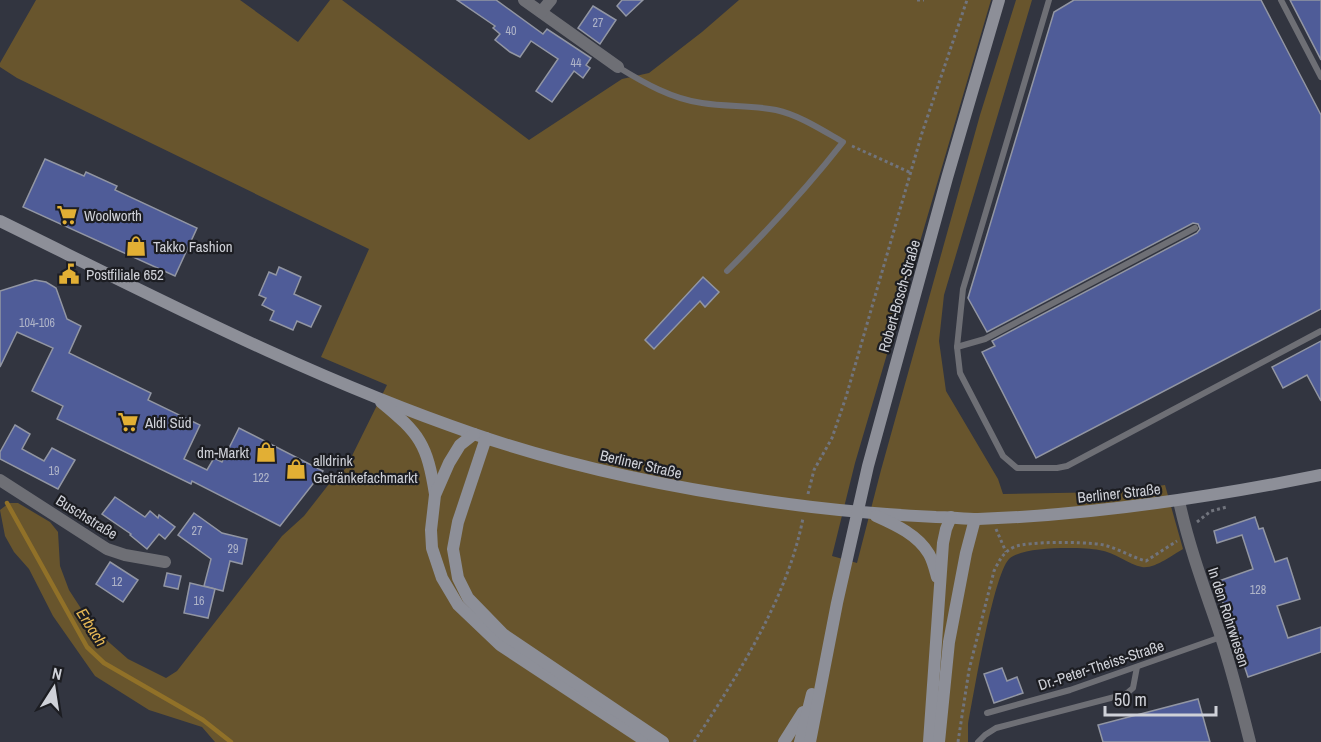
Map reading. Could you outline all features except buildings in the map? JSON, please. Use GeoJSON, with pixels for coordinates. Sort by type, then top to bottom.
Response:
{"type":"FeatureCollection","features":[{"type":"Feature","properties":{"kind":"main road","name":"Robert-Bosch-Straße"},"geometry":{"type":"LineString","coordinates":[[812,738],[837,603],[868,466],[947,178],[999,0]]}},
{"type":"Feature","properties":{"kind":"main road","name":"Berliner Straße"},"geometry":{"type":"LineString","coordinates":[[0,221],[257,347],[373,396],[480,436],[546,456],[717,495],[872,514],[975,519],[1102,511],[1179,501],[1321,475]]}},
{"type":"Feature","properties":{"kind":"main road"},"geometry":{"type":"LineString","coordinates":[[373,396],[417,435],[426,452],[435,495]]}},
{"type":"Feature","properties":{"kind":"main road"},"geometry":{"type":"LineString","coordinates":[[480,436],[460,445],[435,495],[431,530],[432,548],[442,578],[458,605],[500,645],[647,742]]}},
{"type":"Feature","properties":{"kind":"main road"},"geometry":{"type":"LineString","coordinates":[[480,436],[453,549],[458,578],[468,598],[503,634],[663,742]]}},
{"type":"Feature","properties":{"kind":"main road"},"geometry":{"type":"LineString","coordinates":[[872,514],[903,529],[918,540],[930,555],[939,583]]}},
{"type":"Feature","properties":{"kind":"main road"},"geometry":{"type":"LineString","coordinates":[[929,742],[939,583],[943,543],[951,517]]}},
{"type":"Feature","properties":{"kind":"main road"},"geometry":{"type":"LineString","coordinates":[[939,742],[949,642],[975,519]]}},
{"type":"Feature","properties":{"kind":"main road","name":"Robert-Bosch-Straße"},"geometry":{"type":"LineString","coordinates":[[800,742],[837,603]]}},
{"type":"Feature","properties":{"kind":"main road"},"geometry":{"type":"LineString","coordinates":[[784,742],[798,722],[821,660]]}},
{"type":"Feature","properties":{"kind":"street"},"geometry":{"type":"LineString","coordinates":[[524,0],[618,68]]}},
{"type":"Feature","properties":{"kind":"street"},"geometry":{"type":"LineString","coordinates":[[541,12],[550,0]]}},
{"type":"Feature","properties":{"kind":"street","name":"Buschstraße"},"geometry":{"type":"LineString","coordinates":[[0,480],[107,549],[125,555],[165,562]]}},
{"type":"Feature","properties":{"kind":"street","name":"In den Rohrwiesen"},"geometry":{"type":"LineString","coordinates":[[1179,501],[1186,535],[1221,637],[1241,702],[1250,742]]}},
{"type":"Feature","properties":{"kind":"lane"},"geometry":{"type":"LineString","coordinates":[[1048,0],[963,289],[957,346],[960,373],[1004,456],[1017,468],[1057,468],[1079,460],[1321,331]]}},
{"type":"Feature","properties":{"kind":"lane"},"geometry":{"type":"LineString","coordinates":[[1281,0],[1321,77]]}},
{"type":"Feature","properties":{"kind":"lane"},"geometry":{"type":"LineString","coordinates":[[618,68],[673,96],[702,103],[778,111],[804,121],[843,142],[769,229],[727,271]]}},
{"type":"Feature","properties":{"kind":"lane"},"geometry":{"type":"LineString","coordinates":[[957,346],[984,339],[1195,228]]}},
{"type":"Feature","properties":{"kind":"lane","name":"Dr.-Peter-Theiss-Straße"},"geometry":{"type":"LineString","coordinates":[[987,713],[1070,690],[1221,637]]}},
{"type":"Feature","properties":{"kind":"lane"},"geometry":{"type":"LineString","coordinates":[[978,742],[996,728],[1126,694],[1133,688],[1137,667]]}},
{"type":"Feature","properties":{"kind":"path"},"geometry":{"type":"LineString","coordinates":[[917,0],[924,0]]}},
{"type":"Feature","properties":{"kind":"path"},"geometry":{"type":"LineString","coordinates":[[694,742],[743,663],[772,607],[800,536],[809,483],[832,438],[846,397],[922,133],[967,0]]}},
{"type":"Feature","properties":{"kind":"path"},"geometry":{"type":"LineString","coordinates":[[843,142],[911,173]]}},
{"type":"Feature","properties":{"kind":"path"},"geometry":{"type":"LineString","coordinates":[[958,742],[969,670],[994,571],[999,559],[1006,552],[1027,544],[1098,544],[1146,561],[1186,535],[1201,517],[1211,511],[1232,506]]}},
{"type":"Feature","properties":{"kind":"path"},"geometry":{"type":"LineString","coordinates":[[991,518],[1006,552]]}},
{"type":"Feature","properties":{"kind":"shaded area"},"geometry":{"type":"Polygon","coordinates":[[[36,0],[240,0],[298,42],[330,0],[342,0],[529,140],[622,79],[649,73],[739,0],[991,0],[855,463],[832,556],[857,563],[980,115],[1016,0],[1032,0],[944,295],[939,341],[946,391],[998,479],[1003,494],[1111,492],[1165,485],[1183,549],[1158,564],[1147,567],[1137,566],[1105,551],[1079,548],[1038,550],[1009,559],[997,588],[985,637],[968,724],[968,742],[215,742],[202,727],[149,710],[95,676],[53,616],[29,569],[14,552],[5,536],[0,510],[9,503],[18,503],[50,522],[58,532],[60,566],[69,590],[95,630],[128,659],[166,678],[177,671],[282,536],[304,516],[329,484],[346,468],[387,385],[321,357],[369,249],[17,78],[0,67],[0,63],[36,0]]]}},
{"type":"Feature","properties":{"kind":"waterway","name":"Erbach"},"geometry":{"type":"LineString","coordinates":[[7,503],[87,647],[104,663],[203,720],[231,742]]}},
{"type":"Feature","properties":{"kind":"place","name":"Woolworth"},"geometry":{"type":"Point","coordinates":[67,215]}},
{"type":"Feature","properties":{"kind":"place","name":"Takko Fashion"},"geometry":{"type":"Point","coordinates":[136,246]}},
{"type":"Feature","properties":{"kind":"place","name":"Postfiliale 652"},"geometry":{"type":"Point","coordinates":[69,274]}},
{"type":"Feature","properties":{"kind":"place","name":"Aldi Süd"},"geometry":{"type":"Point","coordinates":[128,422]}},
{"type":"Feature","properties":{"kind":"place","name":"dm-Markt"},"geometry":{"type":"Point","coordinates":[266,452]}},
{"type":"Feature","properties":{"kind":"place","name":"alldrink Getränkefachmarkt"},"geometry":{"type":"Point","coordinates":[296,469]}}]}
